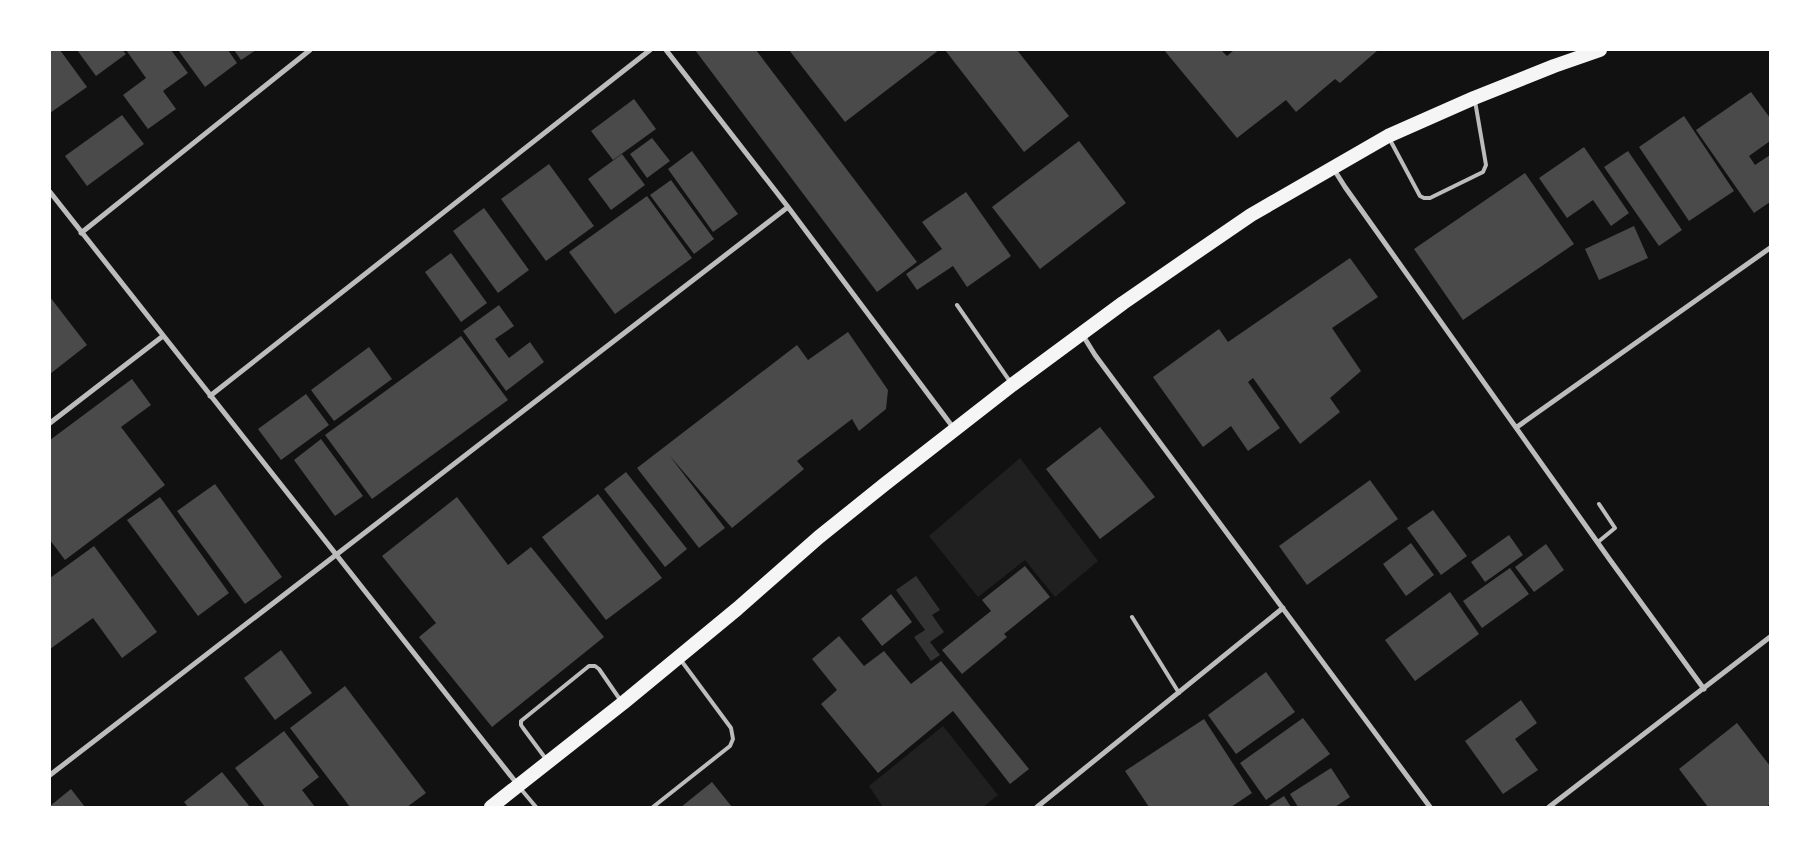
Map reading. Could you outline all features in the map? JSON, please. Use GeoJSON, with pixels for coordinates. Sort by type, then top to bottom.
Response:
{"type":"FeatureCollection","features":[{"type":"Feature","properties":{"kind":"highway"},"geometry":{"type":"LineString","coordinates":[[491,807],[679,657],[819,537],[1012,385],[1251,215],[1388,136],[1474,98],[1600,50]]}},
{"type":"Feature","properties":{"kind":"street"},"geometry":{"type":"LineString","coordinates":[[82,233],[310,50]]}},
{"type":"Feature","properties":{"kind":"street"},"geometry":{"type":"LineString","coordinates":[[210,396],[650,50]]}},
{"type":"Feature","properties":{"kind":"street"},"geometry":{"type":"LineString","coordinates":[[666,50],[788,207],[955,430]]}},
{"type":"Feature","properties":{"kind":"street"},"geometry":{"type":"LineString","coordinates":[[1333,167],[1345,187],[1704,689]]}},
{"type":"Feature","properties":{"kind":"street"},"geometry":{"type":"LineString","coordinates":[[50,192],[519,786]]}},
{"type":"Feature","properties":{"kind":"street"},"geometry":{"type":"LineString","coordinates":[[50,775],[788,207]]}},
{"type":"Feature","properties":{"kind":"street"},"geometry":{"type":"LineString","coordinates":[[1516,427],[1770,248]]}},
{"type":"Feature","properties":{"kind":"street"},"geometry":{"type":"LineString","coordinates":[[1082,334],[1430,807]]}},
{"type":"Feature","properties":{"kind":"street"},"geometry":{"type":"LineString","coordinates":[[50,423],[163,336]]}},
{"type":"Feature","properties":{"kind":"street"},"geometry":{"type":"LineString","coordinates":[[1037,807],[1283,608]]}},
{"type":"Feature","properties":{"kind":"street"},"geometry":{"type":"LineString","coordinates":[[1549,807],[1770,637]]}},
{"type":"Feature","properties":{"kind":"lane"},"geometry":{"type":"LineString","coordinates":[[1388,136],[1420,196],[1430,198],[1485,170],[1486,166],[1474,98]]}},
{"type":"Feature","properties":{"kind":"lane"},"geometry":{"type":"LineString","coordinates":[[957,305],[1012,385]]}},
{"type":"Feature","properties":{"kind":"lane"},"geometry":{"type":"LineString","coordinates":[[1598,542],[1614,528],[1599,504]]}},
{"type":"Feature","properties":{"kind":"lane"},"geometry":{"type":"LineString","coordinates":[[1132,616],[1179,693]]}},
{"type":"Feature","properties":{"kind":"lane"},"geometry":{"type":"LineString","coordinates":[[653,807],[730,746],[733,739],[731,728],[679,657]]}},
{"type":"Feature","properties":{"kind":"lane"},"geometry":{"type":"LineString","coordinates":[[549,762],[523,728],[521,721],[589,666],[595,666],[599,669],[623,703]]}},
{"type":"Feature","properties":{"kind":"lane"},"geometry":{"type":"LineString","coordinates":[[519,786],[536,807]]}},
{"type":"Feature","properties":{"kind":"shaded area"},"geometry":{"type":"Polygon","coordinates":[[[1020,458],[1098,561],[1055,597],[1025,560],[978,597],[929,536],[1020,458]]]}},
{"type":"Feature","properties":{"kind":"shaded area"},"geometry":{"type":"Polygon","coordinates":[[[916,576],[940,610],[932,615],[944,632],[930,642],[940,655],[931,661],[914,637],[925,630],[896,590],[916,576]]]}},
{"type":"Feature","properties":{"kind":"shaded area"},"geometry":{"type":"Polygon","coordinates":[[[943,726],[998,795],[983,807],[883,807],[869,786],[943,726]]]}},
{"type":"Feature","properties":{"kind":"building"},"geometry":{"type":"Polygon","coordinates":[[[60,50],[87,87],[50,113],[50,51],[60,50]]]}},
{"type":"Feature","properties":{"kind":"building"},"geometry":{"type":"Polygon","coordinates":[[[77,50],[122,50],[126,54],[96,76],[77,50]]]}},
{"type":"Feature","properties":{"kind":"building"},"geometry":{"type":"Polygon","coordinates":[[[126,50],[171,50],[188,73],[163,91],[176,109],[148,129],[123,95],[146,78],[126,50]]]}},
{"type":"Feature","properties":{"kind":"building"},"geometry":{"type":"Polygon","coordinates":[[[178,50],[228,50],[237,63],[205,87],[178,50]]]}},
{"type":"Feature","properties":{"kind":"building"},"geometry":{"type":"Polygon","coordinates":[[[234,50],[256,50],[241,60],[234,50]]]}},
{"type":"Feature","properties":{"kind":"building"},"geometry":{"type":"Polygon","coordinates":[[[695,50],[756,50],[917,262],[877,292],[695,50]]]}},
{"type":"Feature","properties":{"kind":"building"},"geometry":{"type":"Polygon","coordinates":[[[789,50],[939,50],[845,122],[789,50]]]}},
{"type":"Feature","properties":{"kind":"building"},"geometry":{"type":"Polygon","coordinates":[[[945,50],[1017,50],[1069,116],[1024,152],[945,50]]]}},
{"type":"Feature","properties":{"kind":"building"},"geometry":{"type":"Polygon","coordinates":[[[1164,50],[1221,50],[1227,56],[1234,50],[1378,50],[1340,83],[1335,79],[1296,112],[1286,100],[1237,138],[1164,50]]]}},
{"type":"Feature","properties":{"kind":"building"},"geometry":{"type":"Polygon","coordinates":[[[1751,92],[1770,118],[1770,141],[1749,156],[1755,165],[1770,155],[1770,202],[1754,213],[1696,130],[1751,92]]]}},
{"type":"Feature","properties":{"kind":"building"},"geometry":{"type":"Polygon","coordinates":[[[634,99],[656,129],[613,160],[591,131],[634,99]]]}},
{"type":"Feature","properties":{"kind":"building"},"geometry":{"type":"Polygon","coordinates":[[[122,115],[144,144],[87,186],[65,156],[122,115]]]}},
{"type":"Feature","properties":{"kind":"building"},"geometry":{"type":"Polygon","coordinates":[[[1684,116],[1734,191],[1689,221],[1639,147],[1684,116]]]}},
{"type":"Feature","properties":{"kind":"building"},"geometry":{"type":"Polygon","coordinates":[[[652,138],[670,161],[647,178],[630,154],[652,138]]]}},
{"type":"Feature","properties":{"kind":"building"},"geometry":{"type":"Polygon","coordinates":[[[1079,141],[1126,203],[1040,269],[992,207],[1079,141]]]}},
{"type":"Feature","properties":{"kind":"building"},"geometry":{"type":"Polygon","coordinates":[[[1584,147],[1629,213],[1611,226],[1593,200],[1567,218],[1539,178],[1584,147]]]}},
{"type":"Feature","properties":{"kind":"building"},"geometry":{"type":"Polygon","coordinates":[[[692,151],[738,214],[713,232],[668,169],[692,151]]]}},
{"type":"Feature","properties":{"kind":"building"},"geometry":{"type":"Polygon","coordinates":[[[1628,151],[1682,230],[1659,246],[1604,167],[1628,151]]]}},
{"type":"Feature","properties":{"kind":"building"},"geometry":{"type":"Polygon","coordinates":[[[622,154],[645,185],[611,210],[588,179],[622,154]]]}},
{"type":"Feature","properties":{"kind":"building"},"geometry":{"type":"Polygon","coordinates":[[[549,164],[594,226],[546,261],[501,199],[549,164]]]}},
{"type":"Feature","properties":{"kind":"building"},"geometry":{"type":"Polygon","coordinates":[[[1525,173],[1574,244],[1463,320],[1414,249],[1525,173]]]}},
{"type":"Feature","properties":{"kind":"building"},"geometry":{"type":"Polygon","coordinates":[[[671,180],[714,239],[694,254],[650,195],[671,180]]]}},
{"type":"Feature","properties":{"kind":"building"},"geometry":{"type":"Polygon","coordinates":[[[966,192],[1011,256],[967,287],[953,266],[917,290],[906,274],[942,249],[922,222],[966,192]]]}},
{"type":"Feature","properties":{"kind":"building"},"geometry":{"type":"Polygon","coordinates":[[[647,196],[692,258],[615,314],[569,252],[647,196]]]}},
{"type":"Feature","properties":{"kind":"building"},"geometry":{"type":"Polygon","coordinates":[[[484,208],[529,270],[498,293],[453,231],[484,208]]]}},
{"type":"Feature","properties":{"kind":"building"},"geometry":{"type":"Polygon","coordinates":[[[1634,226],[1648,258],[1599,280],[1585,249],[1634,226]]]}},
{"type":"Feature","properties":{"kind":"building"},"geometry":{"type":"Polygon","coordinates":[[[451,253],[487,303],[461,322],[425,272],[451,253]]]}},
{"type":"Feature","properties":{"kind":"building"},"geometry":{"type":"Polygon","coordinates":[[[1350,258],[1378,297],[1332,328],[1361,371],[1330,398],[1340,412],[1300,444],[1253,378],[1248,382],[1280,428],[1248,451],[1231,426],[1203,447],[1153,377],[1219,329],[1228,342],[1350,258]]]}},
{"type":"Feature","properties":{"kind":"building"},"geometry":{"type":"Polygon","coordinates":[[[50,297],[87,345],[50,374],[50,297]]]}},
{"type":"Feature","properties":{"kind":"building"},"geometry":{"type":"Polygon","coordinates":[[[499,305],[514,326],[495,339],[509,358],[530,342],[544,362],[506,391],[463,331],[499,305]]]}},
{"type":"Feature","properties":{"kind":"building"},"geometry":{"type":"Polygon","coordinates":[[[848,332],[888,390],[886,409],[859,431],[852,419],[797,461],[804,469],[732,528],[669,455],[725,528],[699,548],[637,468],[797,345],[808,360],[848,332]]]}},
{"type":"Feature","properties":{"kind":"building"},"geometry":{"type":"Polygon","coordinates":[[[461,336],[508,400],[372,499],[325,435],[461,336]]]}},
{"type":"Feature","properties":{"kind":"building"},"geometry":{"type":"Polygon","coordinates":[[[369,347],[392,379],[334,421],[311,390],[369,347]]]}},
{"type":"Feature","properties":{"kind":"building"},"geometry":{"type":"Polygon","coordinates":[[[132,379],[151,405],[121,427],[165,485],[65,560],[50,540],[50,440],[132,379]]]}},
{"type":"Feature","properties":{"kind":"building"},"geometry":{"type":"Polygon","coordinates":[[[306,394],[329,425],[281,460],[258,429],[306,394]]]}},
{"type":"Feature","properties":{"kind":"building"},"geometry":{"type":"Polygon","coordinates":[[[1100,427],[1155,497],[1100,539],[1046,469],[1100,427]]]}},
{"type":"Feature","properties":{"kind":"building"},"geometry":{"type":"Polygon","coordinates":[[[321,439],[363,496],[335,516],[294,460],[321,439]]]}},
{"type":"Feature","properties":{"kind":"building"},"geometry":{"type":"Polygon","coordinates":[[[626,472],[687,549],[665,567],[604,489],[626,472]]]}},
{"type":"Feature","properties":{"kind":"building"},"geometry":{"type":"Polygon","coordinates":[[[1370,480],[1398,519],[1307,585],[1279,546],[1370,480]]]}},
{"type":"Feature","properties":{"kind":"building"},"geometry":{"type":"Polygon","coordinates":[[[215,484],[282,577],[245,604],[177,511],[215,484]]]}},
{"type":"Feature","properties":{"kind":"building"},"geometry":{"type":"Polygon","coordinates":[[[598,494],[662,578],[606,620],[542,537],[598,494]]]}},
{"type":"Feature","properties":{"kind":"building"},"geometry":{"type":"Polygon","coordinates":[[[160,497],[229,593],[198,616],[127,520],[160,497]]]}},
{"type":"Feature","properties":{"kind":"building"},"geometry":{"type":"Polygon","coordinates":[[[457,497],[508,565],[531,547],[604,637],[492,727],[419,637],[436,623],[382,556],[457,497]]]}},
{"type":"Feature","properties":{"kind":"building"},"geometry":{"type":"Polygon","coordinates":[[[1433,510],[1467,556],[1441,575],[1407,528],[1433,510]]]}},
{"type":"Feature","properties":{"kind":"building"},"geometry":{"type":"Polygon","coordinates":[[[1509,535],[1523,555],[1485,582],[1471,562],[1509,535]]]}},
{"type":"Feature","properties":{"kind":"building"},"geometry":{"type":"Polygon","coordinates":[[[1411,543],[1434,575],[1406,596],[1383,564],[1411,543]]]}},
{"type":"Feature","properties":{"kind":"building"},"geometry":{"type":"Polygon","coordinates":[[[1546,544],[1564,570],[1534,592],[1515,567],[1546,544]]]}},
{"type":"Feature","properties":{"kind":"building"},"geometry":{"type":"Polygon","coordinates":[[[94,546],[157,632],[122,658],[93,618],[50,649],[50,578],[94,546]]]}},
{"type":"Feature","properties":{"kind":"building"},"geometry":{"type":"Polygon","coordinates":[[[1025,566],[1050,597],[1004,634],[1007,637],[962,674],[942,650],[991,611],[982,600],[1025,566]]]}},
{"type":"Feature","properties":{"kind":"building"},"geometry":{"type":"Polygon","coordinates":[[[1510,568],[1529,594],[1482,628],[1463,601],[1510,568]]]}},
{"type":"Feature","properties":{"kind":"building"},"geometry":{"type":"Polygon","coordinates":[[[1450,592],[1479,634],[1415,681],[1385,640],[1450,592]]]}},
{"type":"Feature","properties":{"kind":"building"},"geometry":{"type":"Polygon","coordinates":[[[891,594],[912,622],[882,646],[861,619],[891,594]]]}},
{"type":"Feature","properties":{"kind":"building"},"geometry":{"type":"Polygon","coordinates":[[[839,636],[864,666],[884,651],[911,684],[941,661],[1029,769],[1010,784],[953,711],[878,773],[821,704],[837,690],[812,659],[839,636]]]}},
{"type":"Feature","properties":{"kind":"building"},"geometry":{"type":"Polygon","coordinates":[[[281,650],[312,693],[275,720],[244,678],[281,650]]]}},
{"type":"Feature","properties":{"kind":"building"},"geometry":{"type":"Polygon","coordinates":[[[1266,672],[1295,712],[1236,754],[1208,715],[1266,672]]]}},
{"type":"Feature","properties":{"kind":"building"},"geometry":{"type":"Polygon","coordinates":[[[345,686],[426,793],[407,807],[350,807],[290,728],[345,686]]]}},
{"type":"Feature","properties":{"kind":"building"},"geometry":{"type":"Polygon","coordinates":[[[1521,700],[1537,723],[1515,739],[1538,770],[1503,794],[1465,741],[1521,700]]]}},
{"type":"Feature","properties":{"kind":"building"},"geometry":{"type":"Polygon","coordinates":[[[1303,718],[1330,754],[1266,800],[1240,763],[1303,718]]]}},
{"type":"Feature","properties":{"kind":"building"},"geometry":{"type":"Polygon","coordinates":[[[1204,719],[1252,793],[1231,807],[1149,807],[1125,771],[1204,719]]]}},
{"type":"Feature","properties":{"kind":"building"},"geometry":{"type":"Polygon","coordinates":[[[1737,723],[1770,766],[1770,804],[1766,807],[1708,807],[1679,769],[1737,723]]]}},
{"type":"Feature","properties":{"kind":"building"},"geometry":{"type":"Polygon","coordinates":[[[284,731],[319,777],[302,790],[315,807],[265,807],[235,768],[284,731]]]}},
{"type":"Feature","properties":{"kind":"building"},"geometry":{"type":"Polygon","coordinates":[[[1331,768],[1350,797],[1335,807],[1298,807],[1290,794],[1331,768]]]}},
{"type":"Feature","properties":{"kind":"building"},"geometry":{"type":"Polygon","coordinates":[[[222,772],[250,807],[188,807],[184,802],[222,772]]]}},
{"type":"Feature","properties":{"kind":"building"},"geometry":{"type":"Polygon","coordinates":[[[712,782],[732,807],[681,807],[712,782]]]}},
{"type":"Feature","properties":{"kind":"building"},"geometry":{"type":"Polygon","coordinates":[[[71,789],[85,807],[50,807],[50,806],[71,789]]]}},
{"type":"Feature","properties":{"kind":"building"},"geometry":{"type":"Polygon","coordinates":[[[1284,796],[1291,807],[1267,807],[1284,796]]]}}]}
